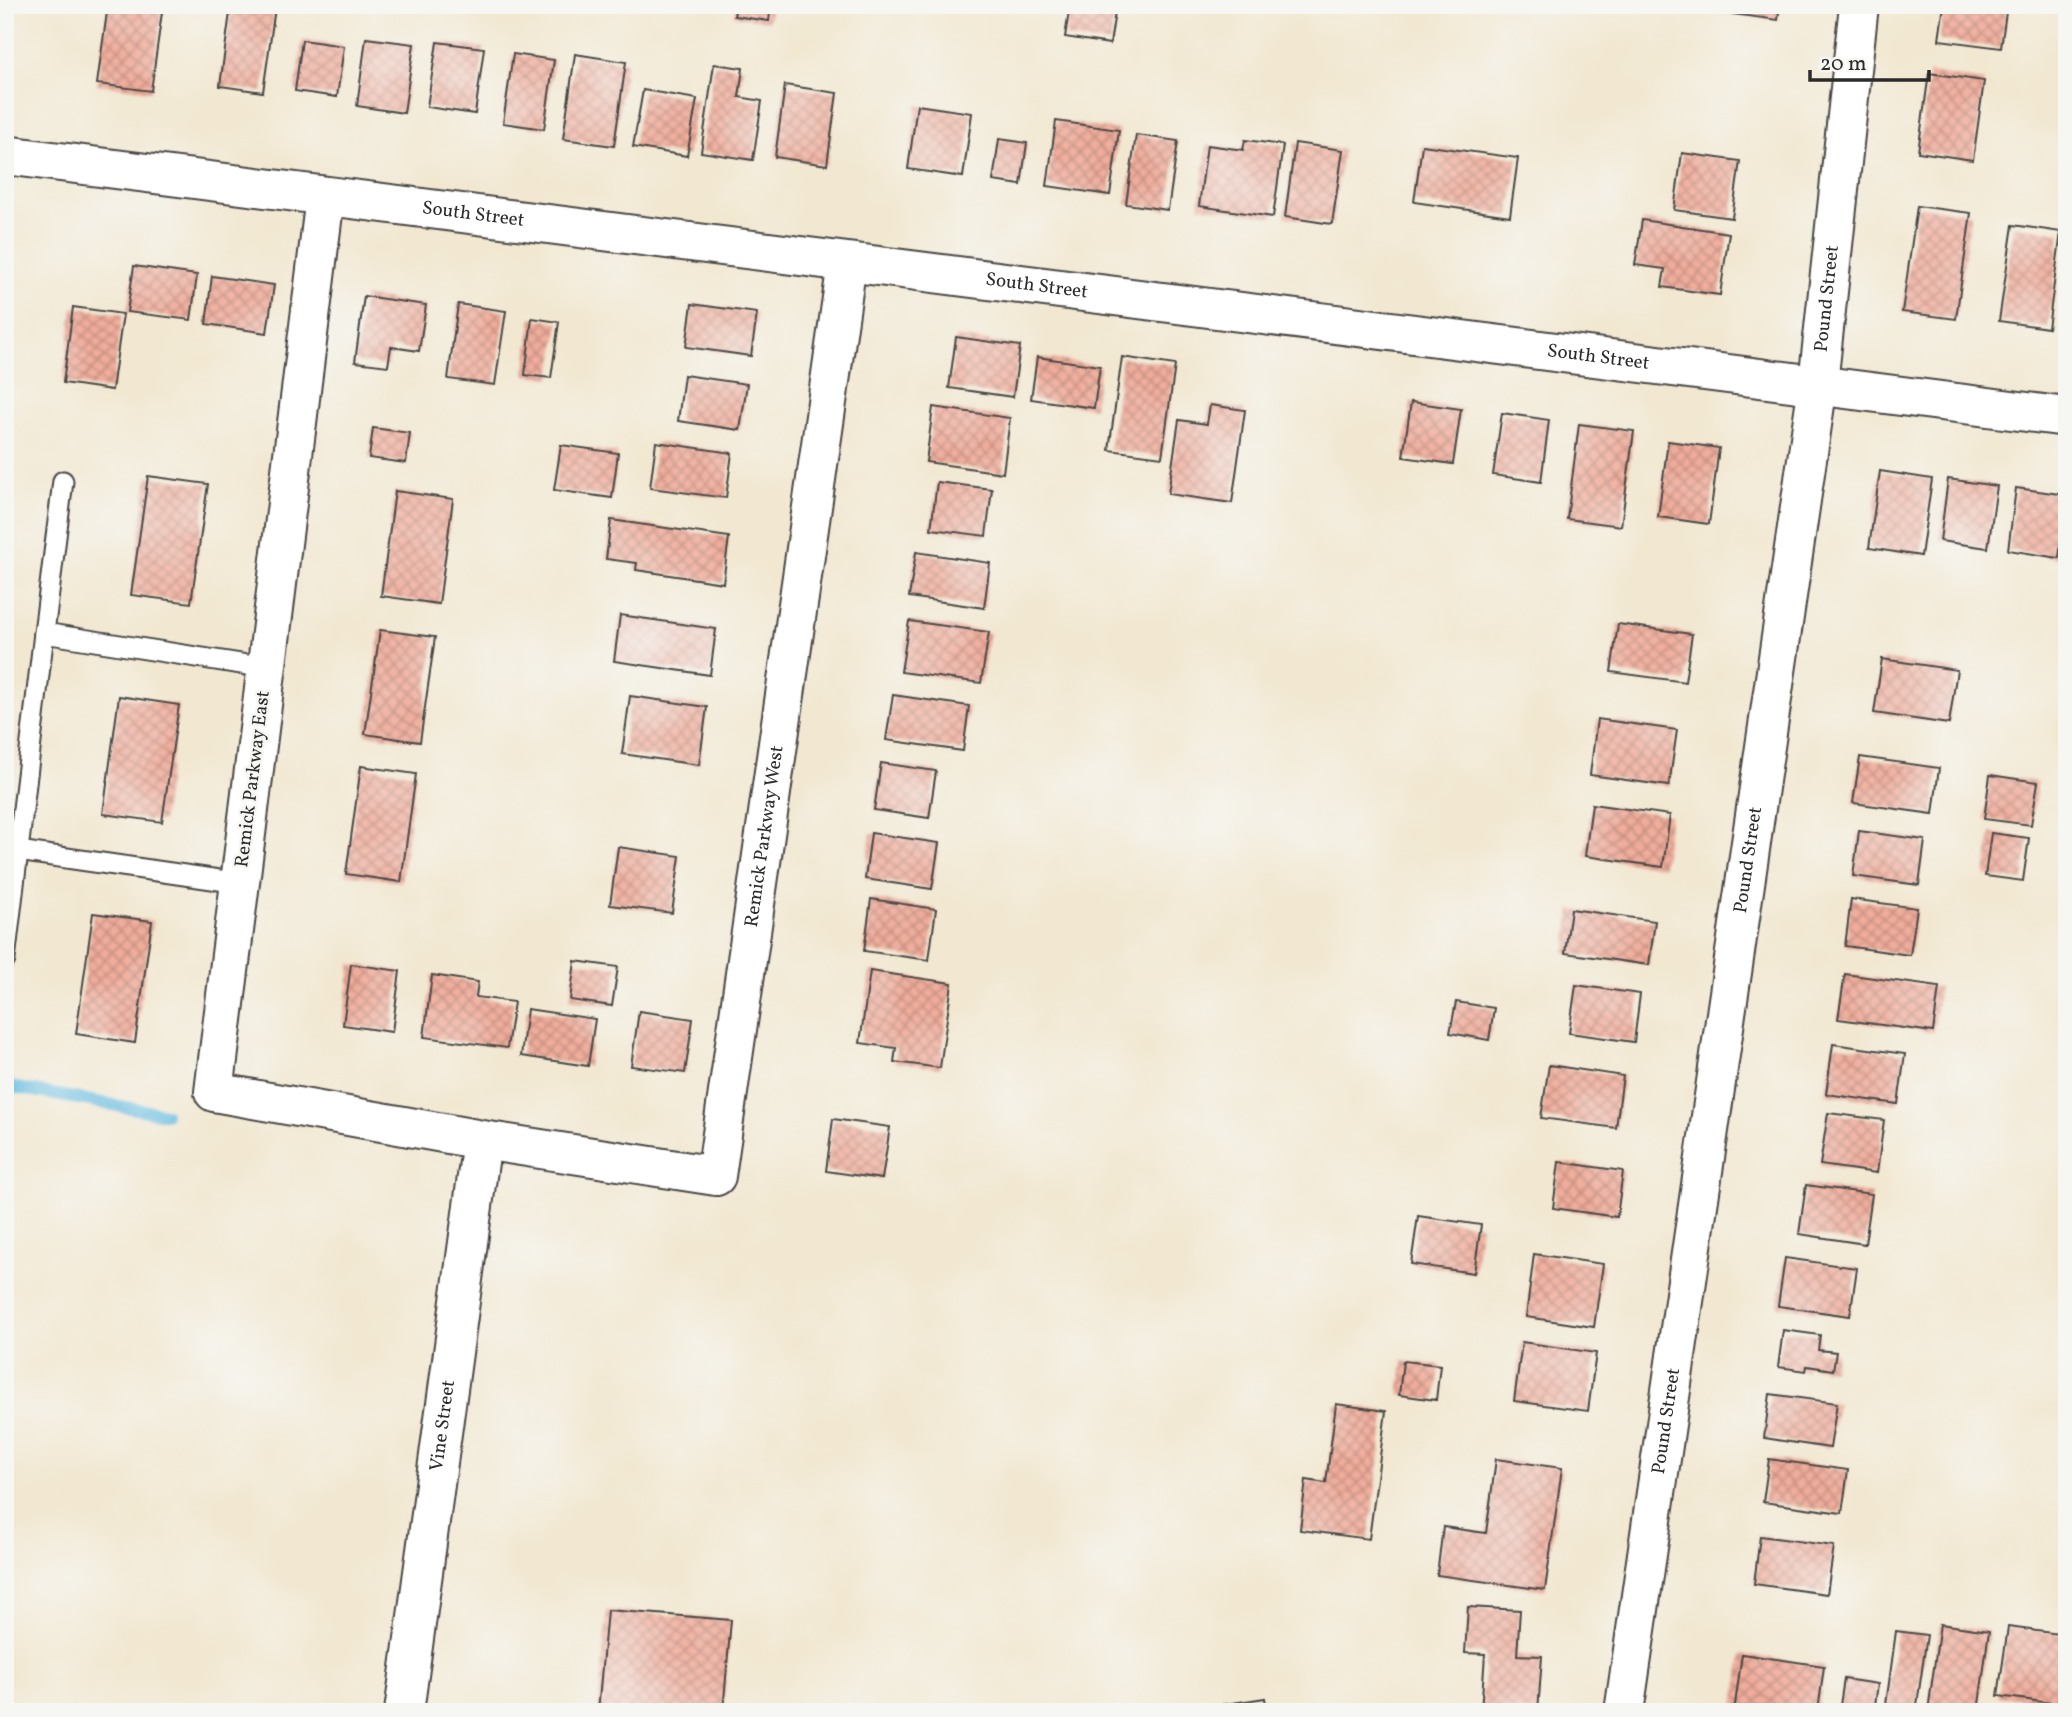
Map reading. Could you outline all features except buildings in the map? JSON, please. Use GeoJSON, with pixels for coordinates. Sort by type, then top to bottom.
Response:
{"type":"FeatureCollection","features":[{"type":"Feature","properties":{"kind":"street","name":"Pound Street"},"geometry":{"type":"LineString","coordinates":[[1624,1712],[1818,384],[1859,5]]}},
{"type":"Feature","properties":{"kind":"street","name":"South Street"},"geometry":{"type":"LineString","coordinates":[[5,155],[2067,417]]}},
{"type":"Feature","properties":{"kind":"street","name":"Remick Parkway East"},"geometry":{"type":"LineString","coordinates":[[325,197],[214,1092],[482,1140]]}},
{"type":"Feature","properties":{"kind":"street","name":"Remick Parkway West"},"geometry":{"type":"LineString","coordinates":[[482,1140],[716,1176],[847,263]]}},
{"type":"Feature","properties":{"kind":"street","name":"Vine Street"},"geometry":{"type":"LineString","coordinates":[[404,1712],[482,1140]]}},
{"type":"Feature","properties":{"kind":"lane"},"geometry":{"type":"LineString","coordinates":[[5,960],[63,481]]}},
{"type":"Feature","properties":{"kind":"lane"},"geometry":{"type":"LineString","coordinates":[[44,633],[267,668]]}},
{"type":"Feature","properties":{"kind":"lane"},"geometry":{"type":"LineString","coordinates":[[19,851],[240,883]]}},
{"type":"Feature","properties":{"kind":"waterway"},"geometry":{"type":"LineString","coordinates":[[5,1086],[165,1114]]}}]}
